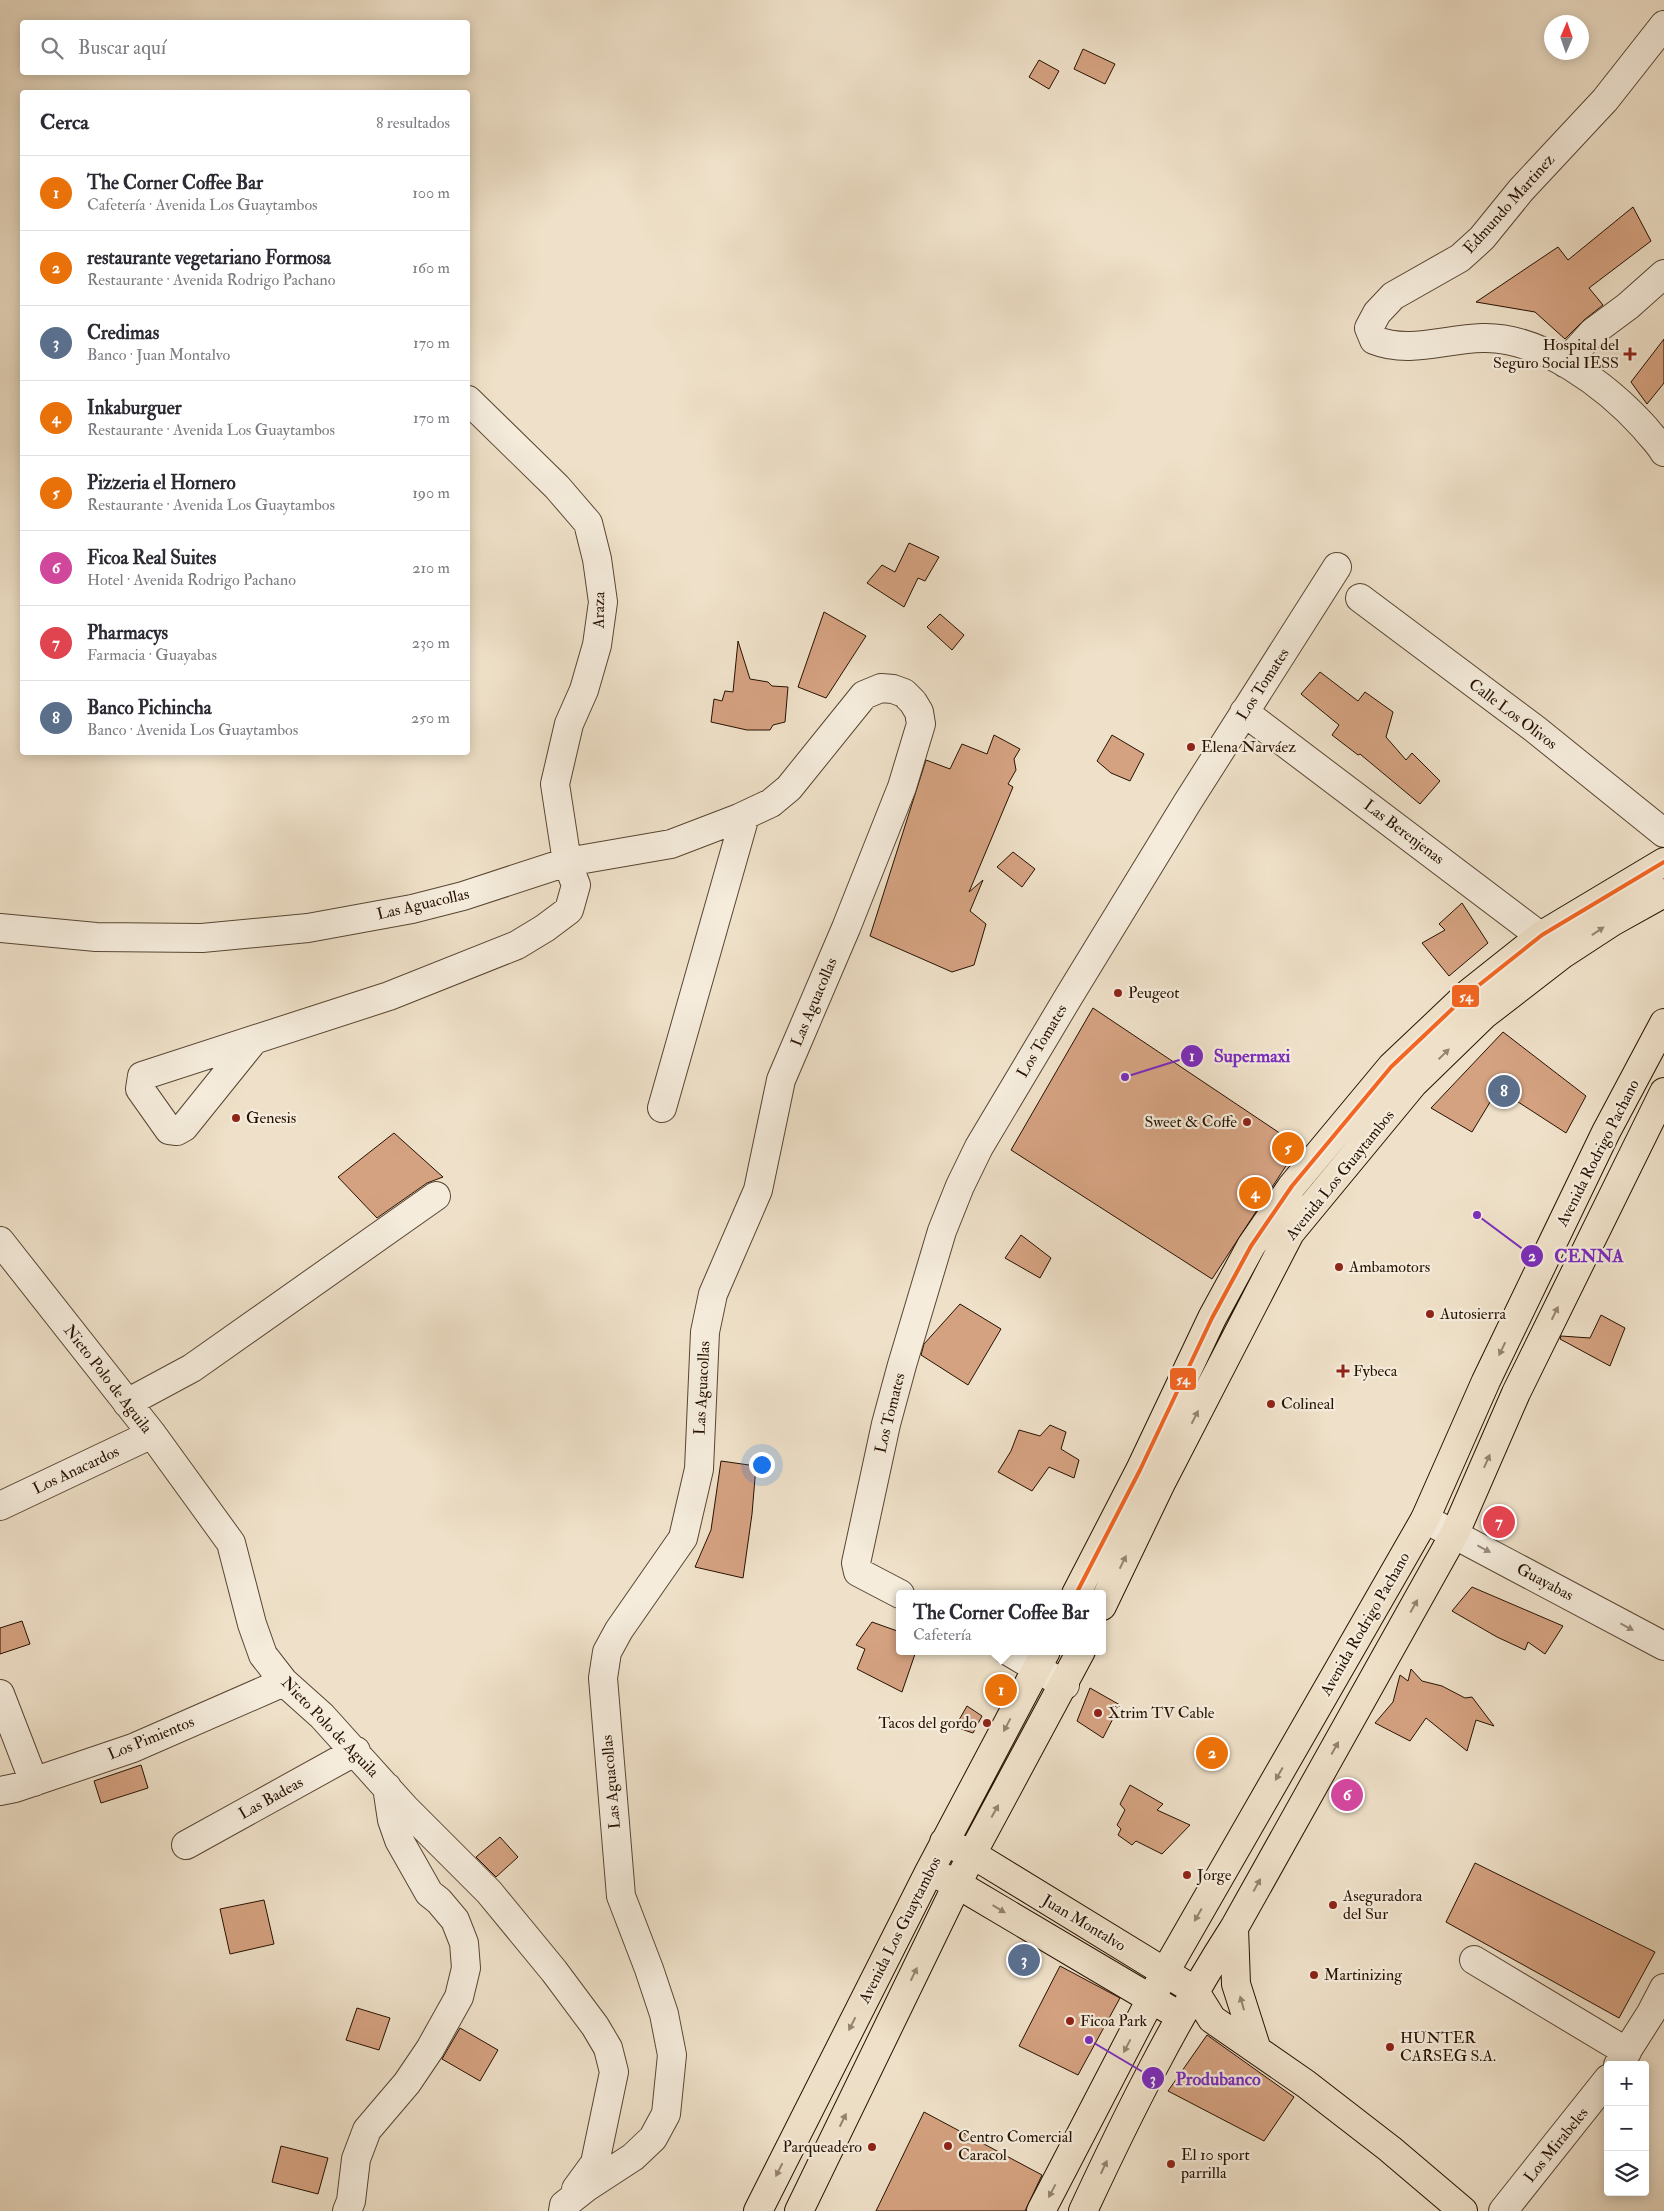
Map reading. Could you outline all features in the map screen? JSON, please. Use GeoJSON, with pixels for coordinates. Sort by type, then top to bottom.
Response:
{"type":"FeatureCollection","features":[{"type":"Feature","properties":{"kind":"main road","name":"Avenida Los Guaytambos"},"geometry":{"type":"LineString","coordinates":[[1106,1595],[1212,1318],[1251,1246],[1292,1186],[1390,1067],[1469,993],[1542,936],[1664,862]]}},
{"type":"Feature","properties":{"kind":"main road","name":"Avenida Los Guaytambos"},"geometry":{"type":"LineString","coordinates":[[1079,1590],[1151,1476],[1280,1254],[1290,1233],[1413,1084],[1484,1016],[1563,954],[1612,922],[1664,893]]}},
{"type":"Feature","properties":{"kind":"main road","name":"Avenida Rodrigo Pachano"},"geometry":{"type":"LineString","coordinates":[[1041,2211],[1165,1972],[1425,1519],[1486,1381],[1606,1132],[1664,1024]]}},
{"type":"Feature","properties":{"kind":"main road"},"geometry":{"type":"LineString","coordinates":[[1390,1067],[1413,1084]]}},
{"type":"Feature","properties":{"kind":"main road","name":"Avenida Rodrigo Pachano"},"geometry":{"type":"LineString","coordinates":[[1083,2211],[1124,2124],[1194,1990],[1234,1928],[1455,1534],[1516,1393],[1664,1092]]}},
{"type":"Feature","properties":{"kind":"main road"},"geometry":{"type":"LineString","coordinates":[[1606,1132],[1636,1148]]}},
{"type":"Feature","properties":{"kind":"main road"},"geometry":{"type":"LineString","coordinates":[[1251,1246],[1280,1254]]}},
{"type":"Feature","properties":{"kind":"main road"},"geometry":{"type":"LineString","coordinates":[[1486,1381],[1516,1393]]}},
{"type":"Feature","properties":{"kind":"main road","name":"Avenida Los Guaytambos"},"geometry":{"type":"LineString","coordinates":[[799,2211],[972,1854],[1065,1685],[1079,1655]]}},
{"type":"Feature","properties":{"kind":"main road","name":"Avenida Los Guaytambos"},"geometry":{"type":"LineString","coordinates":[[758,2211],[944,1842],[1042,1659]]}},
{"type":"Feature","properties":{"kind":"main road","name":"Juan Montalvo"},"geometry":{"type":"LineString","coordinates":[[944,1842],[972,1854],[1194,1990],[1212,2019],[1306,2084],[1390,2149],[1463,2211]]}},
{"type":"Feature","properties":{"kind":"main road","name":"Juan Montalvo"},"geometry":{"type":"LineString","coordinates":[[929,1872],[957,1884],[1181,2016],[1212,2019]]}},
{"type":"Feature","properties":{"kind":"main road"},"geometry":{"type":"LineString","coordinates":[[1234,1928],[1236,1984],[1257,2050]]}},
{"type":"Feature","properties":{"kind":"street","name":"Edmundo Martinez"},"geometry":{"type":"LineString","coordinates":[[1664,25],[1606,100],[1520,190],[1482,238],[1460,258],[1393,296],[1377,313],[1369,328],[1374,340],[1389,346],[1409,348],[1455,339],[1512,340],[1590,378],[1610,393],[1636,419],[1664,452]]}},
{"type":"Feature","properties":{"kind":"street"},"geometry":{"type":"LineString","coordinates":[[1564,364],[1593,332],[1628,306],[1664,274]]}},
{"type":"Feature","properties":{"kind":"street","name":"Araza"},"geometry":{"type":"LineString","coordinates":[[254,1040],[389,996],[517,945],[545,928],[568,910],[576,885],[567,862],[555,784],[569,724],[584,690],[598,646],[603,602],[597,559],[588,523],[557,487],[470,402]]}},
{"type":"Feature","properties":{"kind":"street","name":"Los Tomates"},"geometry":{"type":"LineString","coordinates":[[896,1592],[858,1572],[856,1563],[888,1416],[949,1208],[979,1147],[1244,712],[1337,567]]}},
{"type":"Feature","properties":{"kind":"street","name":"Calle Los Olivos"},"geometry":{"type":"LineString","coordinates":[[1360,598],[1534,729],[1664,833]]}},
{"type":"Feature","properties":{"kind":"street","name":"Las Aguacollas"},"geometry":{"type":"LineString","coordinates":[[0,928],[96,937],[149,938],[255,934],[308,928],[412,909],[463,896],[567,862],[671,844],[745,816],[771,803],[789,788],[864,696],[881,688],[893,689],[904,693],[917,707],[921,718],[920,730],[902,787],[846,928],[781,1080],[758,1190],[712,1294],[705,1332],[699,1469],[683,1538],[619,1630],[607,1652],[603,1678],[621,1896],[661,2005],[672,2055],[666,2114],[653,2138],[633,2157],[588,2187],[562,2209]]}},
{"type":"Feature","properties":{"kind":"street","name":"Las Berenjenas"},"geometry":{"type":"LineString","coordinates":[[1244,712],[1542,936],[1563,954]]}},
{"type":"Feature","properties":{"kind":"street"},"geometry":{"type":"LineString","coordinates":[[662,1108],[745,816]]}},
{"type":"Feature","properties":{"kind":"street"},"geometry":{"type":"LineString","coordinates":[[127,1402],[192,1368],[436,1196]]}},
{"type":"Feature","properties":{"kind":"street","name":"Nieto Polo de Aguila"},"geometry":{"type":"LineString","coordinates":[[0,1241],[152,1434],[231,1543],[252,1624],[263,1655],[284,1682],[356,1751],[387,1787],[488,1892],[554,1971],[595,2026],[608,2048],[614,2072],[594,2163],[562,2209]]}},
{"type":"Feature","properties":{"kind":"street","name":"Los Anacardos"},"geometry":{"type":"LineString","coordinates":[[0,1506],[152,1434]]}},
{"type":"Feature","properties":{"kind":"street","name":"Guayabas"},"geometry":{"type":"LineString","coordinates":[[1425,1519],[1664,1646]]}},
{"type":"Feature","properties":{"kind":"street"},"geometry":{"type":"LineString","coordinates":[[1025,1655],[1042,1659],[1065,1685]]}},
{"type":"Feature","properties":{"kind":"street","name":"Los Pimientos"},"geometry":{"type":"LineString","coordinates":[[16,1787],[133,1748],[284,1682]]}},
{"type":"Feature","properties":{"kind":"street"},"geometry":{"type":"LineString","coordinates":[[0,1694],[16,1787]]}},
{"type":"Feature","properties":{"kind":"street","name":"Las Badeas"},"geometry":{"type":"LineString","coordinates":[[186,1844],[356,1751]]}},
{"type":"Feature","properties":{"kind":"street"},"geometry":{"type":"LineString","coordinates":[[347,2211],[351,2201],[356,2159],[367,2130],[407,2083],[430,2049],[459,1997],[466,1968],[464,1943],[455,1920],[439,1900],[429,1893],[399,1840],[392,1820],[387,1787]]}},
{"type":"Feature","properties":{"kind":"street"},"geometry":{"type":"LineString","coordinates":[[1474,1960],[1622,2059],[1664,1988]]}},
{"type":"Feature","properties":{"kind":"street","name":"Los Mirabeles"},"geometry":{"type":"LineString","coordinates":[[1503,2211],[1604,2084]]}},
{"type":"Feature","properties":{"kind":"building"},"geometry":{"type":"Polygon","coordinates":[[[1083,49],[1115,64],[1105,84],[1074,69],[1083,49]]]}},
{"type":"Feature","properties":{"kind":"building"},"geometry":{"type":"Polygon","coordinates":[[[1039,60],[1059,71],[1049,89],[1029,77],[1039,60]]]}},
{"type":"Feature","properties":{"kind":"building"},"geometry":{"type":"Polygon","coordinates":[[[1633,207],[1651,241],[1589,288],[1603,305],[1565,339],[1535,312],[1476,302],[1558,247],[1568,260],[1633,207]]]}},
{"type":"Feature","properties":{"kind":"building"},"geometry":{"type":"Polygon","coordinates":[[[1664,339],[1664,383],[1647,404],[1631,382],[1664,339]]]}},
{"type":"Feature","properties":{"kind":"building"},"geometry":{"type":"Polygon","coordinates":[[[909,543],[939,557],[925,581],[918,578],[904,607],[867,583],[882,565],[895,572],[909,543]]]}},
{"type":"Feature","properties":{"kind":"building"},"geometry":{"type":"Polygon","coordinates":[[[824,612],[866,636],[826,698],[798,687],[824,612]]]}},
{"type":"Feature","properties":{"kind":"building"},"geometry":{"type":"Polygon","coordinates":[[[940,614],[964,635],[952,650],[927,627],[940,614]]]}},
{"type":"Feature","properties":{"kind":"building"},"geometry":{"type":"Polygon","coordinates":[[[738,641],[750,679],[768,682],[772,686],[788,687],[785,722],[773,725],[770,730],[747,730],[711,722],[714,699],[722,701],[725,691],[733,692],[738,641]]]}},
{"type":"Feature","properties":{"kind":"building"},"geometry":{"type":"Polygon","coordinates":[[[1320,672],[1358,701],[1365,692],[1393,712],[1386,737],[1406,760],[1412,753],[1440,781],[1420,804],[1360,754],[1358,755],[1332,735],[1339,725],[1301,694],[1320,672]]]}},
{"type":"Feature","properties":{"kind":"building"},"geometry":{"type":"Polygon","coordinates":[[[994,735],[1020,749],[1014,759],[1016,770],[1008,784],[1013,787],[969,892],[983,880],[970,911],[986,924],[974,965],[952,972],[870,936],[926,760],[950,769],[962,744],[987,754],[994,735]]]}},
{"type":"Feature","properties":{"kind":"building"},"geometry":{"type":"Polygon","coordinates":[[[1112,735],[1144,754],[1130,781],[1111,773],[1097,761],[1112,735]]]}},
{"type":"Feature","properties":{"kind":"building"},"geometry":{"type":"Polygon","coordinates":[[[1013,852],[1035,869],[1022,887],[997,867],[1013,852]]]}},
{"type":"Feature","properties":{"kind":"building"},"geometry":{"type":"Polygon","coordinates":[[[1462,903],[1488,943],[1449,976],[1422,943],[1445,930],[1439,924],[1462,903]]]}},
{"type":"Feature","properties":{"kind":"building"},"geometry":{"type":"Polygon","coordinates":[[[1093,1008],[1299,1146],[1212,1279],[1011,1150],[1093,1008]]]}},
{"type":"Feature","properties":{"kind":"building"},"geometry":{"type":"Polygon","coordinates":[[[1503,1032],[1586,1096],[1566,1133],[1498,1089],[1472,1132],[1431,1108],[1503,1032]]]}},
{"type":"Feature","properties":{"kind":"building"},"geometry":{"type":"Polygon","coordinates":[[[394,1133],[443,1177],[427,1183],[377,1218],[338,1177],[394,1133]]]}},
{"type":"Feature","properties":{"kind":"building"},"geometry":{"type":"Polygon","coordinates":[[[1021,1235],[1051,1258],[1040,1278],[1005,1258],[1021,1235]]]}},
{"type":"Feature","properties":{"kind":"building"},"geometry":{"type":"Polygon","coordinates":[[[960,1304],[1001,1329],[968,1385],[921,1355],[924,1344],[960,1304]]]}},
{"type":"Feature","properties":{"kind":"building"},"geometry":{"type":"Polygon","coordinates":[[[1601,1315],[1625,1328],[1610,1366],[1560,1339],[1561,1336],[1590,1338],[1601,1315]]]}},
{"type":"Feature","properties":{"kind":"building"},"geometry":{"type":"Polygon","coordinates":[[[1050,1425],[1066,1432],[1061,1449],[1079,1460],[1074,1478],[1049,1467],[1032,1491],[998,1472],[1011,1451],[1019,1430],[1040,1436],[1050,1425]]]}},
{"type":"Feature","properties":{"kind":"building"},"geometry":{"type":"Polygon","coordinates":[[[721,1461],[756,1466],[752,1514],[743,1578],[695,1567],[711,1530],[721,1461]]]}},
{"type":"Feature","properties":{"kind":"building"},"geometry":{"type":"Polygon","coordinates":[[[1472,1587],[1563,1626],[1545,1654],[1528,1642],[1525,1650],[1497,1637],[1452,1611],[1472,1587]]]}},
{"type":"Feature","properties":{"kind":"building"},"geometry":{"type":"Polygon","coordinates":[[[22,1621],[30,1644],[0,1654],[0,1628],[22,1621]]]}},
{"type":"Feature","properties":{"kind":"building"},"geometry":{"type":"Polygon","coordinates":[[[872,1622],[896,1631],[896,1655],[915,1655],[902,1692],[857,1669],[865,1649],[856,1645],[872,1622]]]}},
{"type":"Feature","properties":{"kind":"building"},"geometry":{"type":"Polygon","coordinates":[[[1411,1669],[1422,1681],[1442,1686],[1465,1698],[1472,1697],[1494,1726],[1476,1720],[1467,1751],[1426,1718],[1410,1741],[1375,1723],[1393,1702],[1400,1675],[1408,1681],[1411,1669]]]}},
{"type":"Feature","properties":{"kind":"building","name":"Xtrim TV Cable"},"geometry":{"type":"Polygon","coordinates":[[[1090,1688],[1120,1705],[1103,1738],[1077,1721],[1090,1688]]]}},
{"type":"Feature","properties":{"kind":"building"},"geometry":{"type":"Polygon","coordinates":[[[967,1706],[982,1716],[973,1733],[955,1727],[967,1706]]]}},
{"type":"Feature","properties":{"kind":"building"},"geometry":{"type":"Polygon","coordinates":[[[141,1765],[148,1788],[101,1803],[94,1781],[141,1765]]]}},
{"type":"Feature","properties":{"kind":"building"},"geometry":{"type":"Polygon","coordinates":[[[1130,1785],[1163,1804],[1157,1810],[1190,1825],[1162,1854],[1136,1841],[1132,1845],[1118,1835],[1121,1829],[1117,1825],[1125,1810],[1120,1804],[1130,1785]]]}},
{"type":"Feature","properties":{"kind":"building"},"geometry":{"type":"Polygon","coordinates":[[[500,1837],[518,1857],[496,1877],[476,1857],[500,1837]]]}},
{"type":"Feature","properties":{"kind":"building"},"geometry":{"type":"Polygon","coordinates":[[[1475,1863],[1655,1952],[1619,2018],[1446,1922],[1475,1863]]]}},
{"type":"Feature","properties":{"kind":"building"},"geometry":{"type":"Polygon","coordinates":[[[264,1900],[274,1944],[230,1954],[220,1909],[264,1900]]]}},
{"type":"Feature","properties":{"kind":"building","name":"Ficoa Park"},"geometry":{"type":"Polygon","coordinates":[[[1060,1966],[1120,1998],[1078,2075],[1019,2046],[1060,1966]]]}},
{"type":"Feature","properties":{"kind":"building"},"geometry":{"type":"Polygon","coordinates":[[[357,2008],[390,2018],[379,2050],[346,2040],[357,2008]]]}},
{"type":"Feature","properties":{"kind":"building"},"geometry":{"type":"Polygon","coordinates":[[[460,2028],[498,2050],[480,2081],[442,2059],[460,2028]]]}},
{"type":"Feature","properties":{"kind":"building"},"geometry":{"type":"Polygon","coordinates":[[[1207,2035],[1294,2097],[1264,2141],[1168,2091],[1207,2035]]]}},
{"type":"Feature","properties":{"kind":"building","name":"Centro Comercial Caracol"},"geometry":{"type":"Polygon","coordinates":[[[924,2112],[1042,2175],[1025,2211],[876,2211],[924,2112]]]}},
{"type":"Feature","properties":{"kind":"building"},"geometry":{"type":"Polygon","coordinates":[[[281,2146],[328,2158],[318,2194],[272,2182],[281,2146]]]}},
{"type":"Feature","properties":{"kind":"transit line","name":"54"},"geometry":{"type":"LineString","coordinates":[[1078,1590],[1140,1470],[1212,1318],[1251,1246],[1292,1186],[1391,1067],[1469,993],[1542,935],[1664,862]]}},
{"type":"Feature","properties":{"kind":"place","name":"Hospital del Seguro Social IESS"},"geometry":{"type":"Point","coordinates":[1630,354]}},
{"type":"Feature","properties":{"kind":"place","name":"Elena Narváez"},"geometry":{"type":"Point","coordinates":[1191,747]}},
{"type":"Feature","properties":{"kind":"place","name":"Peugeot"},"geometry":{"type":"Point","coordinates":[1118,993]}},
{"type":"Feature","properties":{"kind":"place","name":"Supermaxi"},"geometry":{"type":"Point","coordinates":[1125,1077]}},
{"type":"Feature","properties":{"kind":"place","name":"Banco Pichincha"},"geometry":{"type":"Point","coordinates":[1504,1091]}},
{"type":"Feature","properties":{"kind":"place","name":"Genesis"},"geometry":{"type":"Point","coordinates":[236,1118]}},
{"type":"Feature","properties":{"kind":"place","name":"Sweet & Coffe"},"geometry":{"type":"Point","coordinates":[1247,1122]}},
{"type":"Feature","properties":{"kind":"place","name":"Pizzeria el Hornero"},"geometry":{"type":"Point","coordinates":[1288,1148]}},
{"type":"Feature","properties":{"kind":"place","name":"Inkaburguer"},"geometry":{"type":"Point","coordinates":[1255,1193]}},
{"type":"Feature","properties":{"kind":"place","name":"CENNA"},"geometry":{"type":"Point","coordinates":[1477,1215]}},
{"type":"Feature","properties":{"kind":"place","name":"Ambamotors"},"geometry":{"type":"Point","coordinates":[1339,1267]}},
{"type":"Feature","properties":{"kind":"place","name":"Autosierra"},"geometry":{"type":"Point","coordinates":[1430,1314]}},
{"type":"Feature","properties":{"kind":"place","name":"Fybeca"},"geometry":{"type":"Point","coordinates":[1343,1371]}},
{"type":"Feature","properties":{"kind":"place","name":"Colineal"},"geometry":{"type":"Point","coordinates":[1271,1404]}},
{"type":"Feature","properties":{"kind":"place","name":"Pharmacys"},"geometry":{"type":"Point","coordinates":[1499,1522]}},
{"type":"Feature","properties":{"kind":"place","name":"The Corner Coffee Bar"},"geometry":{"type":"Point","coordinates":[1001,1690]}},
{"type":"Feature","properties":{"kind":"place","name":"Xtrim TV Cable"},"geometry":{"type":"Point","coordinates":[1098,1713]}},
{"type":"Feature","properties":{"kind":"place","name":"Tacos del gordo"},"geometry":{"type":"Point","coordinates":[987,1723]}},
{"type":"Feature","properties":{"kind":"place","name":"restaurante vegetariano Formosa"},"geometry":{"type":"Point","coordinates":[1212,1753]}},
{"type":"Feature","properties":{"kind":"place","name":"Ficoa Real Suites"},"geometry":{"type":"Point","coordinates":[1347,1795]}},
{"type":"Feature","properties":{"kind":"place","name":"Jorge"},"geometry":{"type":"Point","coordinates":[1187,1875]}},
{"type":"Feature","properties":{"kind":"place","name":"Aseguradora del Sur"},"geometry":{"type":"Point","coordinates":[1333,1905]}},
{"type":"Feature","properties":{"kind":"place","name":"Credimas"},"geometry":{"type":"Point","coordinates":[1024,1960]}},
{"type":"Feature","properties":{"kind":"place","name":"Martinizing"},"geometry":{"type":"Point","coordinates":[1314,1975]}},
{"type":"Feature","properties":{"kind":"place","name":"Ficoa Park"},"geometry":{"type":"Point","coordinates":[1070,2021]}},
{"type":"Feature","properties":{"kind":"place","name":"Produbanco"},"geometry":{"type":"Point","coordinates":[1089,2040]}},
{"type":"Feature","properties":{"kind":"place","name":"HUNTER CARSEG S.A."},"geometry":{"type":"Point","coordinates":[1390,2047]}},
{"type":"Feature","properties":{"kind":"place","name":"Centro Comercial Caracol"},"geometry":{"type":"Point","coordinates":[948,2146]}},
{"type":"Feature","properties":{"kind":"place","name":"Parqueadero"},"geometry":{"type":"Point","coordinates":[872,2147]}},
{"type":"Feature","properties":{"kind":"place","name":"El 10 sport parrilla"},"geometry":{"type":"Point","coordinates":[1171,2164]}}]}
